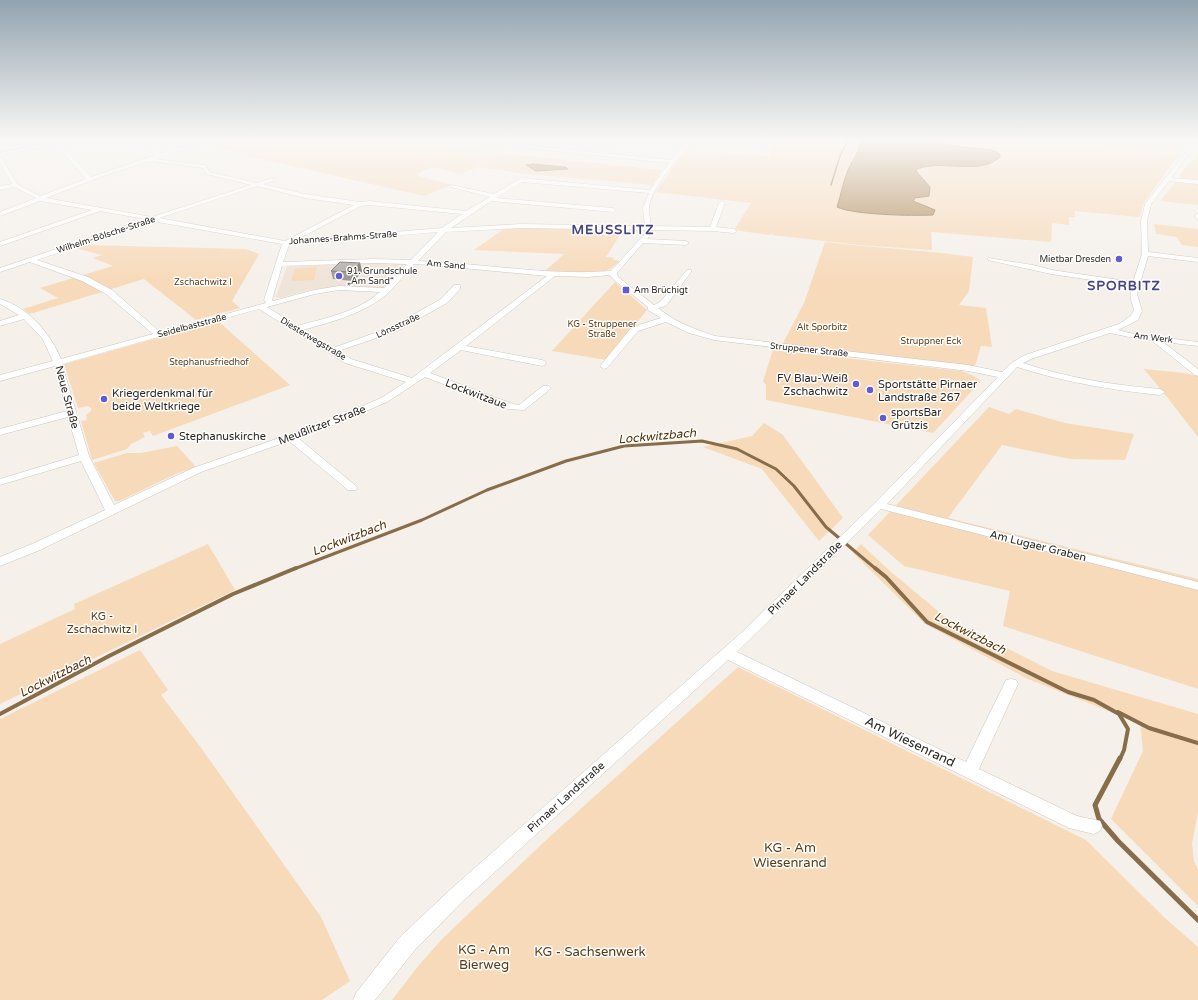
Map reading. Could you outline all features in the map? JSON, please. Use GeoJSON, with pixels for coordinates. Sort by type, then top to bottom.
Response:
{"type":"FeatureCollection","features":[{"type":"Feature","properties":{"kind":"street"},"geometry":{"type":"LineString","coordinates":[[19,187],[41,199]]}},
{"type":"Feature","properties":{"kind":"street"},"geometry":{"type":"LineString","coordinates":[[0,214],[72,187]]}},
{"type":"Feature","properties":{"kind":"street","name":"Wilhelm-Bölsche-Straße"},"geometry":{"type":"LineString","coordinates":[[0,270],[251,187]]}},
{"type":"Feature","properties":{"kind":"street"},"geometry":{"type":"LineString","coordinates":[[264,187],[305,196],[360,204],[369,203],[467,213]]}},
{"type":"Feature","properties":{"kind":"street"},"geometry":{"type":"LineString","coordinates":[[455,187],[492,198],[613,210]]}},
{"type":"Feature","properties":{"kind":"street"},"geometry":{"type":"LineString","coordinates":[[296,329],[340,317],[365,306],[395,283],[444,230],[467,213],[510,187]]}},
{"type":"Feature","properties":{"kind":"street"},"geometry":{"type":"LineString","coordinates":[[564,191],[570,187]]}},
{"type":"Feature","properties":{"kind":"street"},"geometry":{"type":"LineString","coordinates":[[601,187],[653,192]]}},
{"type":"Feature","properties":{"kind":"street"},"geometry":{"type":"LineString","coordinates":[[597,194],[604,187]]}},
{"type":"Feature","properties":{"kind":"street"},"geometry":{"type":"LineString","coordinates":[[614,276],[647,235],[647,206],[656,187]]}},
{"type":"Feature","properties":{"kind":"street","name":"Pirnaer Landstraße"},"geometry":{"type":"LineString","coordinates":[[363,1000],[407,944],[458,894],[727,653],[879,505],[1016,364],[1028,357],[1046,350],[1122,326],[1135,318],[1138,311],[1133,294],[1145,254],[1144,221],[1148,204],[1162,187]]}},
{"type":"Feature","properties":{"kind":"street","name":"Johannes-Brahms-Straße"},"geometry":{"type":"LineString","coordinates":[[41,199],[286,244],[444,230],[531,226],[712,229],[734,231]]}},
{"type":"Feature","properties":{"kind":"street"},"geometry":{"type":"LineString","coordinates":[[712,229],[722,203]]}},
{"type":"Feature","properties":{"kind":"street"},"geometry":{"type":"LineString","coordinates":[[272,304],[268,300],[286,244],[360,204]]}},
{"type":"Feature","properties":{"kind":"street"},"geometry":{"type":"LineString","coordinates":[[0,244],[98,210]]}},
{"type":"Feature","properties":{"kind":"street"},"geometry":{"type":"LineString","coordinates":[[641,241],[686,243]]}},
{"type":"Feature","properties":{"kind":"street"},"geometry":{"type":"LineString","coordinates":[[1145,254],[1198,260]]}},
{"type":"Feature","properties":{"kind":"street"},"geometry":{"type":"LineString","coordinates":[[990,259],[1034,267],[1071,276],[1136,285]]}},
{"type":"Feature","properties":{"kind":"street"},"geometry":{"type":"LineString","coordinates":[[31,260],[85,279],[109,292],[159,335]]}},
{"type":"Feature","properties":{"kind":"street","name":"Am Sand"},"geometry":{"type":"LineString","coordinates":[[280,264],[347,262],[413,263],[553,274],[614,276]]}},
{"type":"Feature","properties":{"kind":"street"},"geometry":{"type":"LineString","coordinates":[[652,308],[663,304],[689,271]]}},
{"type":"Feature","properties":{"kind":"street","name":"Meußlitzer Straße"},"geometry":{"type":"LineString","coordinates":[[0,562],[36,547],[197,470],[354,414],[384,400],[424,374],[553,274]]}},
{"type":"Feature","properties":{"kind":"street","name":"Struppener Straße"},"geometry":{"type":"LineString","coordinates":[[614,276],[667,319],[692,331],[722,340],[955,367],[1001,378]]}},
{"type":"Feature","properties":{"kind":"street","name":"Lönsstraße"},"geometry":{"type":"LineString","coordinates":[[331,351],[394,329],[444,301],[457,287]]}},
{"type":"Feature","properties":{"kind":"street","name":"Seidelbaststraße"},"geometry":{"type":"LineString","coordinates":[[0,378],[314,292],[339,288],[385,290]]}},
{"type":"Feature","properties":{"kind":"street","name":"Neue Straße"},"geometry":{"type":"LineString","coordinates":[[0,301],[25,316],[38,328],[50,343],[58,363],[84,456],[111,510]]}},
{"type":"Feature","properties":{"kind":"street","name":"Diesterwegstraße"},"geometry":{"type":"LineString","coordinates":[[261,307],[348,361],[414,381]]}},
{"type":"Feature","properties":{"kind":"street"},"geometry":{"type":"LineString","coordinates":[[0,324],[25,316]]}},
{"type":"Feature","properties":{"kind":"street"},"geometry":{"type":"LineString","coordinates":[[604,366],[635,329],[667,319]]}},
{"type":"Feature","properties":{"kind":"street","name":"Am Werk"},"geometry":{"type":"LineString","coordinates":[[1109,330],[1129,335],[1198,344]]}},
{"type":"Feature","properties":{"kind":"street"},"geometry":{"type":"LineString","coordinates":[[1153,338],[1198,373]]}},
{"type":"Feature","properties":{"kind":"street"},"geometry":{"type":"LineString","coordinates":[[460,347],[542,363]]}},
{"type":"Feature","properties":{"kind":"street"},"geometry":{"type":"LineString","coordinates":[[1016,364],[1079,381],[1125,389],[1160,392]]}},
{"type":"Feature","properties":{"kind":"street","name":"Lockwitzaue"},"geometry":{"type":"LineString","coordinates":[[424,374],[511,407],[521,408],[546,388]]}},
{"type":"Feature","properties":{"kind":"street"},"geometry":{"type":"LineString","coordinates":[[0,432],[71,412]]}},
{"type":"Feature","properties":{"kind":"street"},"geometry":{"type":"LineString","coordinates":[[291,437],[352,488]]}},
{"type":"Feature","properties":{"kind":"street"},"geometry":{"type":"LineString","coordinates":[[0,482],[84,456]]}},
{"type":"Feature","properties":{"kind":"street","name":"Am Lugaer Graben"},"geometry":{"type":"LineString","coordinates":[[879,505],[1198,586]]}},
{"type":"Feature","properties":{"kind":"street","name":"Am Wiesenrand"},"geometry":{"type":"LineString","coordinates":[[727,653],[1075,823],[1094,826]]}},
{"type":"Feature","properties":{"kind":"street"},"geometry":{"type":"LineString","coordinates":[[970,771],[1011,684]]}},
{"type":"Feature","properties":{"kind":"shaded area"},"geometry":{"type":"Polygon","coordinates":[[[843,187],[930,187],[929,196],[915,198],[913,201],[935,210],[933,215],[898,215],[856,212],[837,207],[843,187]]]}},
{"type":"Feature","properties":{"kind":"shaded area","name":"91. Grundschule „Am Sand“"},"geometry":{"type":"Polygon","coordinates":[[[370,263],[405,264],[383,288],[344,286],[308,290],[280,298],[276,297],[287,266],[370,263]]]}},
{"type":"Feature","properties":{"kind":"green space"},"geometry":{"type":"Polygon","coordinates":[[[383,187],[448,187],[424,196],[383,187]]]}},
{"type":"Feature","properties":{"kind":"green space"},"geometry":{"type":"Polygon","coordinates":[[[660,187],[860,187],[878,214],[923,216],[933,215],[918,203],[912,201],[915,198],[929,196],[930,187],[1156,187],[1143,204],[1140,217],[1075,211],[1075,217],[1069,217],[1069,225],[1052,223],[1051,242],[931,232],[932,250],[860,245],[772,235],[773,233],[770,235],[734,230],[751,203],[656,192],[660,187]]]}},
{"type":"Feature","properties":{"kind":"green space"},"geometry":{"type":"Polygon","coordinates":[[[1172,187],[1198,187],[1198,205],[1160,201],[1172,187]]]}},
{"type":"Feature","properties":{"kind":"green space"},"geometry":{"type":"Polygon","coordinates":[[[1154,224],[1198,229],[1198,247],[1182,245],[1177,237],[1156,234],[1154,224]]]}},
{"type":"Feature","properties":{"kind":"green space"},"geometry":{"type":"Polygon","coordinates":[[[532,227],[624,229],[606,257],[614,258],[613,260],[620,261],[610,269],[600,273],[545,271],[564,254],[474,250],[504,229],[532,227]]]}},
{"type":"Feature","properties":{"kind":"green space"},"geometry":{"type":"Polygon","coordinates":[[[825,242],[973,257],[969,291],[959,305],[986,308],[992,347],[981,346],[975,366],[782,345],[804,303],[825,242]]]}},
{"type":"Feature","properties":{"kind":"green space","name":"Zschachwitz I"},"geometry":{"type":"Polygon","coordinates":[[[82,245],[246,249],[259,254],[232,301],[240,308],[196,320],[144,279],[30,314],[23,309],[58,298],[40,288],[113,266],[93,258],[102,255],[75,248],[82,245]]]}},
{"type":"Feature","properties":{"kind":"green space"},"geometry":{"type":"Polygon","coordinates":[[[317,267],[314,280],[291,281],[295,269],[317,267]]]}},
{"type":"Feature","properties":{"kind":"green space","name":"KG - Struppener Straße"},"geometry":{"type":"Polygon","coordinates":[[[615,282],[647,310],[606,360],[552,351],[615,282]]]}},
{"type":"Feature","properties":{"kind":"green space","name":"Stephanusfriedhof"},"geometry":{"type":"Polygon","coordinates":[[[218,321],[290,385],[153,436],[150,431],[143,433],[145,437],[131,444],[127,449],[92,460],[81,421],[87,420],[86,415],[91,411],[91,408],[88,406],[78,408],[64,364],[218,321]]]}},
{"type":"Feature","properties":{"kind":"green space","name":"Sportstätte Pirnaer Landstraße 267"},"geometry":{"type":"Polygon","coordinates":[[[773,350],[961,371],[972,375],[981,381],[933,433],[766,400],[766,385],[763,381],[773,350]]]}},
{"type":"Feature","properties":{"kind":"green space"},"geometry":{"type":"Polygon","coordinates":[[[1144,369],[1198,376],[1198,437],[1167,397],[1144,369]]]}},
{"type":"Feature","properties":{"kind":"green space"},"geometry":{"type":"Polygon","coordinates":[[[989,407],[1009,414],[1016,409],[1065,423],[1134,434],[1125,460],[1070,459],[1002,445],[948,518],[1198,579],[1198,689],[1003,626],[1010,591],[904,566],[868,535],[989,407]]]}},
{"type":"Feature","properties":{"kind":"green space"},"geometry":{"type":"Polygon","coordinates":[[[764,423],[783,435],[843,518],[819,541],[762,469],[703,447],[752,436],[764,423]]]}},
{"type":"Feature","properties":{"kind":"green space"},"geometry":{"type":"Polygon","coordinates":[[[177,446],[196,467],[178,473],[119,501],[115,501],[94,463],[127,453],[141,453],[177,446]]]}},
{"type":"Feature","properties":{"kind":"green space","name":"KG - Zschachwitz I"},"geometry":{"type":"Polygon","coordinates":[[[208,544],[235,590],[0,704],[0,644],[75,609],[74,604],[208,544]]]}},
{"type":"Feature","properties":{"kind":"green space"},"geometry":{"type":"Polygon","coordinates":[[[861,544],[890,571],[945,617],[1052,671],[1198,714],[1198,812],[1192,843],[1194,861],[1198,870],[1198,906],[1111,819],[1143,751],[1140,721],[1121,716],[1028,679],[925,624],[853,553],[861,544]]]}},
{"type":"Feature","properties":{"kind":"green space"},"geometry":{"type":"Polygon","coordinates":[[[140,650],[168,690],[161,695],[199,745],[321,917],[350,981],[322,1000],[0,1000],[0,719],[140,650]]]}},
{"type":"Feature","properties":{"kind":"green space","name":"KG - Am Wiesenrand"},"geometry":{"type":"Polygon","coordinates":[[[738,667],[1086,840],[1165,918],[1198,947],[1198,1000],[392,1000],[419,965],[442,939],[545,841],[738,667]]]}},
{"type":"Feature","properties":{"kind":"building"},"geometry":{"type":"Polygon","coordinates":[[[340,262],[360,263],[352,272],[331,271],[340,262]]]}},
{"type":"Feature","properties":{"kind":"waterway","name":"Lockwitzbach"},"geometry":{"type":"LineString","coordinates":[[294,569],[422,520],[487,490],[566,461],[624,446],[702,441],[737,449],[776,469],[794,486],[826,527],[876,569]]}},
{"type":"Feature","properties":{"kind":"waterway","name":"Lockwitzbach"},"geometry":{"type":"LineString","coordinates":[[0,714],[109,656],[233,594],[296,568]]}},
{"type":"Feature","properties":{"kind":"waterway","name":"Lockwitzbach"},"geometry":{"type":"LineString","coordinates":[[875,568],[886,577],[927,622],[1068,692],[1094,700],[1119,714],[1128,729],[1124,750],[1120,759]]}},
{"type":"Feature","properties":{"kind":"waterway"},"geometry":{"type":"LineString","coordinates":[[1118,712],[1149,728],[1198,743]]}},
{"type":"Feature","properties":{"kind":"waterway","name":"Lockwitzbach"},"geometry":{"type":"LineString","coordinates":[[1120,758],[1095,805],[1099,819],[1118,841],[1198,920]]}},
{"type":"Feature","properties":{"kind":"place","name":"Mietbar Dresden"},"geometry":{"type":"Point","coordinates":[1119,259]}},
{"type":"Feature","properties":{"kind":"place","name":"91. Grundschule „Am Sand“"},"geometry":{"type":"Point","coordinates":[339,276]}},
{"type":"Feature","properties":{"kind":"place","name":"Am Brüchigt"},"geometry":{"type":"Point","coordinates":[626,290]}},
{"type":"Feature","properties":{"kind":"place","name":"FV Blau-Weiß Zschachwitz"},"geometry":{"type":"Point","coordinates":[856,384]}},
{"type":"Feature","properties":{"kind":"place","name":"Sportstätte Pirnaer Landstraße 267"},"geometry":{"type":"Point","coordinates":[870,390]}},
{"type":"Feature","properties":{"kind":"place","name":"Kriegerdenkmal für beide Weltkriege"},"geometry":{"type":"Point","coordinates":[104,399]}},
{"type":"Feature","properties":{"kind":"place","name":"sportsBar Grützis"},"geometry":{"type":"Point","coordinates":[883,418]}},
{"type":"Feature","properties":{"kind":"place","name":"Stephanuskirche"},"geometry":{"type":"Point","coordinates":[171,436]}},
{"type":"Feature","properties":{"kind":"district","name":"MEUSSLITZ"},"geometry":{"type":"Point","coordinates":[613,230]}},
{"type":"Feature","properties":{"kind":"district","name":"SPORBITZ"},"geometry":{"type":"Point","coordinates":[1124,286]}},
{"type":"Feature","properties":{"kind":"park label","name":"Alt Sporbitz"},"geometry":{"type":"Point","coordinates":[822,327]}},
{"type":"Feature","properties":{"kind":"park label","name":"Struppner Eck"},"geometry":{"type":"Point","coordinates":[931,341]}},
{"type":"Feature","properties":{"kind":"park label","name":"KG - Sachsenwerk"},"geometry":{"type":"Point","coordinates":[590,952]}},
{"type":"Feature","properties":{"kind":"park label","name":"KG - Am Bierweg"},"geometry":{"type":"Point","coordinates":[484,958]}}]}
